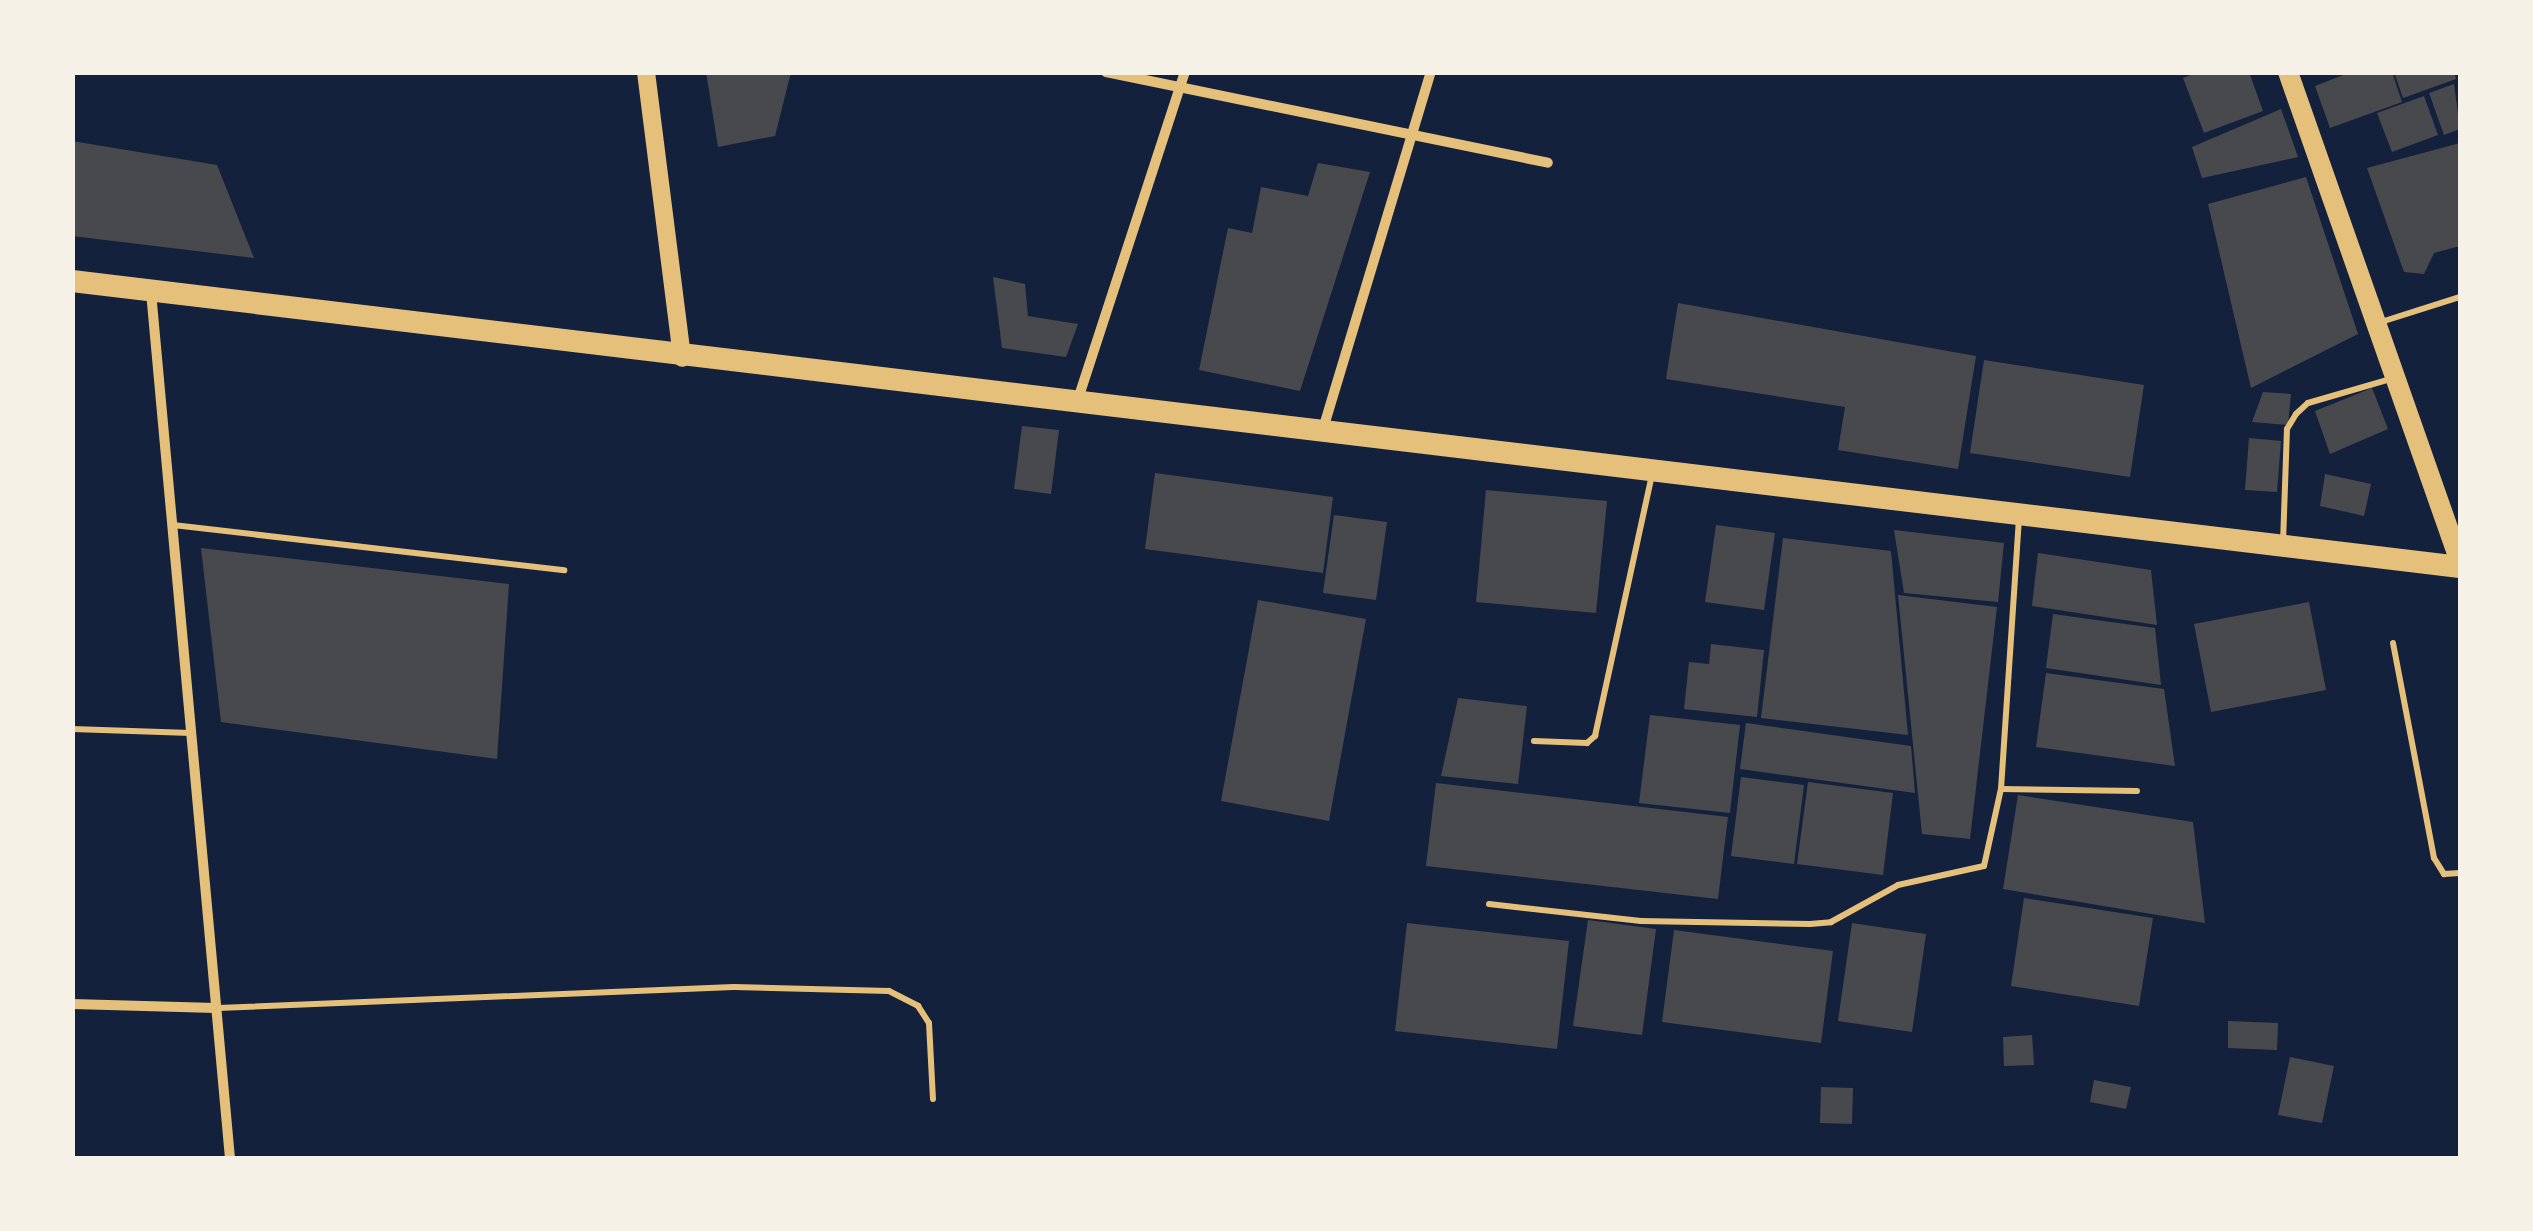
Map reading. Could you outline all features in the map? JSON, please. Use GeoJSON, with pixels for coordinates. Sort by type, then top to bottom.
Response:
{"type":"FeatureCollection","features":[{"type":"Feature","properties":{"kind":"main road"},"geometry":{"type":"LineString","coordinates":[[72,281],[682,358],[1078,400],[2460,565],[2288,72]]}},
{"type":"Feature","properties":{"kind":"street"},"geometry":{"type":"LineString","coordinates":[[646,72],[682,358]]}},
{"type":"Feature","properties":{"kind":"street"},"geometry":{"type":"LineString","coordinates":[[1106,72],[1410,140],[1548,164]]}},
{"type":"Feature","properties":{"kind":"street"},"geometry":{"type":"LineString","coordinates":[[1078,400],[1185,72]]}},
{"type":"Feature","properties":{"kind":"street"},"geometry":{"type":"LineString","coordinates":[[1323,430],[1431,72]]}},
{"type":"Feature","properties":{"kind":"street"},"geometry":{"type":"LineString","coordinates":[[151,291],[230,1158]]}},
{"type":"Feature","properties":{"kind":"street"},"geometry":{"type":"LineString","coordinates":[[72,1004],[216,1008]]}},
{"type":"Feature","properties":{"kind":"lane"},"geometry":{"type":"LineString","coordinates":[[2376,323],[2460,296]]}},
{"type":"Feature","properties":{"kind":"lane"},"geometry":{"type":"LineString","coordinates":[[2283,546],[2287,429],[2296,414],[2308,403],[2395,377]]}},
{"type":"Feature","properties":{"kind":"lane"},"geometry":{"type":"LineString","coordinates":[[1534,741],[1587,743],[1595,736],[1653,469]]}},
{"type":"Feature","properties":{"kind":"lane"},"geometry":{"type":"LineString","coordinates":[[1489,904],[1641,921],[1831,922],[1898,884],[1984,866],[2001,789],[2020,513]]}},
{"type":"Feature","properties":{"kind":"lane"},"geometry":{"type":"LineString","coordinates":[[172,525],[564,570]]}},
{"type":"Feature","properties":{"kind":"lane"},"geometry":{"type":"LineString","coordinates":[[2392,643],[2434,858],[2444,874],[2460,873]]}},
{"type":"Feature","properties":{"kind":"lane"},"geometry":{"type":"LineString","coordinates":[[72,729],[193,733]]}},
{"type":"Feature","properties":{"kind":"lane"},"geometry":{"type":"LineString","coordinates":[[2001,789],[2138,791]]}},
{"type":"Feature","properties":{"kind":"lane"},"geometry":{"type":"LineString","coordinates":[[216,1008],[734,987],[888,991],[918,1006],[930,1023],[933,1099]]}},
{"type":"Feature","properties":{"kind":"building"},"geometry":{"type":"Polygon","coordinates":[[[706,72],[791,72],[775,136],[718,147],[706,72]]]}},
{"type":"Feature","properties":{"kind":"building"},"geometry":{"type":"Polygon","coordinates":[[[2198,72],[2249,72],[2263,111],[2204,133],[2183,78],[2198,72]]]}},
{"type":"Feature","properties":{"kind":"building"},"geometry":{"type":"Polygon","coordinates":[[[2351,72],[2392,72],[2402,102],[2330,128],[2315,86],[2351,72]]]}},
{"type":"Feature","properties":{"kind":"building"},"geometry":{"type":"Polygon","coordinates":[[[2394,72],[2454,72],[2456,79],[2403,98],[2394,72]]]}},
{"type":"Feature","properties":{"kind":"building"},"geometry":{"type":"Polygon","coordinates":[[[2454,84],[2460,129],[2444,135],[2429,93],[2454,84]]]}},
{"type":"Feature","properties":{"kind":"building"},"geometry":{"type":"Polygon","coordinates":[[[2424,96],[2438,135],[2392,152],[2377,113],[2424,96]]]}},
{"type":"Feature","properties":{"kind":"building"},"geometry":{"type":"Polygon","coordinates":[[[2281,109],[2298,157],[2202,178],[2192,147],[2281,109]]]}},
{"type":"Feature","properties":{"kind":"building"},"geometry":{"type":"Polygon","coordinates":[[[72,141],[217,165],[254,258],[72,236],[72,141]]]}},
{"type":"Feature","properties":{"kind":"building"},"geometry":{"type":"Polygon","coordinates":[[[2460,143],[2460,246],[2434,253],[2424,274],[2404,272],[2367,168],[2460,143]]]}},
{"type":"Feature","properties":{"kind":"building"},"geometry":{"type":"Polygon","coordinates":[[[1318,163],[1370,172],[1300,391],[1199,370],[1228,228],[1252,233],[1261,187],[1308,196],[1318,163]]]}},
{"type":"Feature","properties":{"kind":"building"},"geometry":{"type":"Polygon","coordinates":[[[2306,177],[2358,334],[2251,388],[2208,204],[2306,177]]]}},
{"type":"Feature","properties":{"kind":"building"},"geometry":{"type":"Polygon","coordinates":[[[993,277],[1025,284],[1028,316],[1078,324],[1066,357],[1002,348],[993,277]]]}},
{"type":"Feature","properties":{"kind":"building"},"geometry":{"type":"Polygon","coordinates":[[[1678,303],[1976,356],[1958,469],[1838,450],[1845,407],[1666,379],[1678,303]]]}},
{"type":"Feature","properties":{"kind":"building"},"geometry":{"type":"Polygon","coordinates":[[[1984,360],[2144,385],[2130,477],[1970,453],[1984,360]]]}},
{"type":"Feature","properties":{"kind":"building"},"geometry":{"type":"Polygon","coordinates":[[[2372,388],[2388,429],[2330,454],[2315,411],[2372,388]]]}},
{"type":"Feature","properties":{"kind":"building"},"geometry":{"type":"Polygon","coordinates":[[[2263,392],[2291,394],[2288,425],[2252,422],[2263,392]]]}},
{"type":"Feature","properties":{"kind":"building"},"geometry":{"type":"Polygon","coordinates":[[[1022,426],[1059,430],[1051,494],[1014,489],[1022,426]]]}},
{"type":"Feature","properties":{"kind":"building"},"geometry":{"type":"Polygon","coordinates":[[[2249,438],[2281,441],[2277,492],[2245,490],[2249,438]]]}},
{"type":"Feature","properties":{"kind":"building"},"geometry":{"type":"Polygon","coordinates":[[[1155,473],[1333,497],[1323,573],[1145,549],[1155,473]]]}},
{"type":"Feature","properties":{"kind":"building"},"geometry":{"type":"Polygon","coordinates":[[[2325,474],[2371,484],[2364,516],[2320,506],[2325,474]]]}},
{"type":"Feature","properties":{"kind":"building"},"geometry":{"type":"Polygon","coordinates":[[[1486,490],[1607,501],[1596,613],[1476,602],[1486,490]]]}},
{"type":"Feature","properties":{"kind":"building"},"geometry":{"type":"Polygon","coordinates":[[[1334,515],[1387,522],[1376,600],[1323,593],[1334,515]]]}},
{"type":"Feature","properties":{"kind":"building"},"geometry":{"type":"Polygon","coordinates":[[[1716,525],[1775,533],[1764,610],[1705,602],[1716,525]]]}},
{"type":"Feature","properties":{"kind":"building"},"geometry":{"type":"Polygon","coordinates":[[[1894,530],[2004,543],[1998,602],[1904,593],[1894,530]]]}},
{"type":"Feature","properties":{"kind":"building"},"geometry":{"type":"Polygon","coordinates":[[[1783,538],[1891,551],[1908,735],[1761,718],[1783,538]]]}},
{"type":"Feature","properties":{"kind":"building"},"geometry":{"type":"Polygon","coordinates":[[[201,548],[509,584],[497,759],[221,722],[201,548]]]}},
{"type":"Feature","properties":{"kind":"building"},"geometry":{"type":"Polygon","coordinates":[[[2038,553],[2151,570],[2157,625],[2032,606],[2038,553]]]}},
{"type":"Feature","properties":{"kind":"building"},"geometry":{"type":"Polygon","coordinates":[[[1898,595],[1997,607],[1970,839],[1922,834],[1898,595]]]}},
{"type":"Feature","properties":{"kind":"building"},"geometry":{"type":"Polygon","coordinates":[[[1258,600],[1366,619],[1329,821],[1221,801],[1258,600]]]}},
{"type":"Feature","properties":{"kind":"building"},"geometry":{"type":"Polygon","coordinates":[[[2309,602],[2326,690],[2211,712],[2194,624],[2309,602]]]}},
{"type":"Feature","properties":{"kind":"building"},"geometry":{"type":"Polygon","coordinates":[[[2053,614],[2155,628],[2161,685],[2046,668],[2053,614]]]}},
{"type":"Feature","properties":{"kind":"building"},"geometry":{"type":"Polygon","coordinates":[[[1711,644],[1764,650],[1757,717],[1684,709],[1689,662],[1709,664],[1711,644]]]}},
{"type":"Feature","properties":{"kind":"building"},"geometry":{"type":"Polygon","coordinates":[[[2046,673],[2164,689],[2175,766],[2036,747],[2046,673]]]}},
{"type":"Feature","properties":{"kind":"building"},"geometry":{"type":"Polygon","coordinates":[[[1458,698],[1527,706],[1518,784],[1441,776],[1458,698]]]}},
{"type":"Feature","properties":{"kind":"building"},"geometry":{"type":"Polygon","coordinates":[[[1650,715],[1740,725],[1730,813],[1639,803],[1650,715]]]}},
{"type":"Feature","properties":{"kind":"building"},"geometry":{"type":"Polygon","coordinates":[[[1746,723],[1911,746],[1915,793],[1740,769],[1746,723]]]}},
{"type":"Feature","properties":{"kind":"building"},"geometry":{"type":"Polygon","coordinates":[[[1741,777],[1804,785],[1794,864],[1731,856],[1741,777]]]}},
{"type":"Feature","properties":{"kind":"building"},"geometry":{"type":"Polygon","coordinates":[[[1808,782],[1893,793],[1883,875],[1797,864],[1808,782]]]}},
{"type":"Feature","properties":{"kind":"building"},"geometry":{"type":"Polygon","coordinates":[[[1436,783],[1728,817],[1718,899],[1426,866],[1436,783]]]}},
{"type":"Feature","properties":{"kind":"building"},"geometry":{"type":"Polygon","coordinates":[[[2018,795],[2193,822],[2205,923],[2003,889],[2018,795]]]}},
{"type":"Feature","properties":{"kind":"building"},"geometry":{"type":"Polygon","coordinates":[[[2024,898],[2153,918],[2139,1006],[2011,986],[2024,898]]]}},
{"type":"Feature","properties":{"kind":"building"},"geometry":{"type":"Polygon","coordinates":[[[1588,920],[1656,929],[1642,1035],[1573,1026],[1588,920]]]}},
{"type":"Feature","properties":{"kind":"building"},"geometry":{"type":"Polygon","coordinates":[[[1407,923],[1569,941],[1557,1049],[1395,1031],[1407,923]]]}},
{"type":"Feature","properties":{"kind":"building"},"geometry":{"type":"Polygon","coordinates":[[[1852,923],[1926,934],[1912,1032],[1838,1021],[1852,923]]]}},
{"type":"Feature","properties":{"kind":"building"},"geometry":{"type":"Polygon","coordinates":[[[1674,930],[1833,951],[1821,1043],[1662,1022],[1674,930]]]}},
{"type":"Feature","properties":{"kind":"building"},"geometry":{"type":"Polygon","coordinates":[[[2228,1021],[2278,1023],[2277,1050],[2228,1048],[2228,1021]]]}},
{"type":"Feature","properties":{"kind":"building"},"geometry":{"type":"Polygon","coordinates":[[[2032,1035],[2034,1065],[2004,1066],[2003,1037],[2032,1035]]]}},
{"type":"Feature","properties":{"kind":"building"},"geometry":{"type":"Polygon","coordinates":[[[2290,1057],[2334,1066],[2322,1123],[2278,1115],[2290,1057]]]}},
{"type":"Feature","properties":{"kind":"building"},"geometry":{"type":"Polygon","coordinates":[[[2094,1080],[2131,1087],[2126,1109],[2090,1102],[2094,1080]]]}},
{"type":"Feature","properties":{"kind":"building"},"geometry":{"type":"Polygon","coordinates":[[[1821,1087],[1853,1088],[1852,1124],[1820,1123],[1821,1087]]]}}]}
